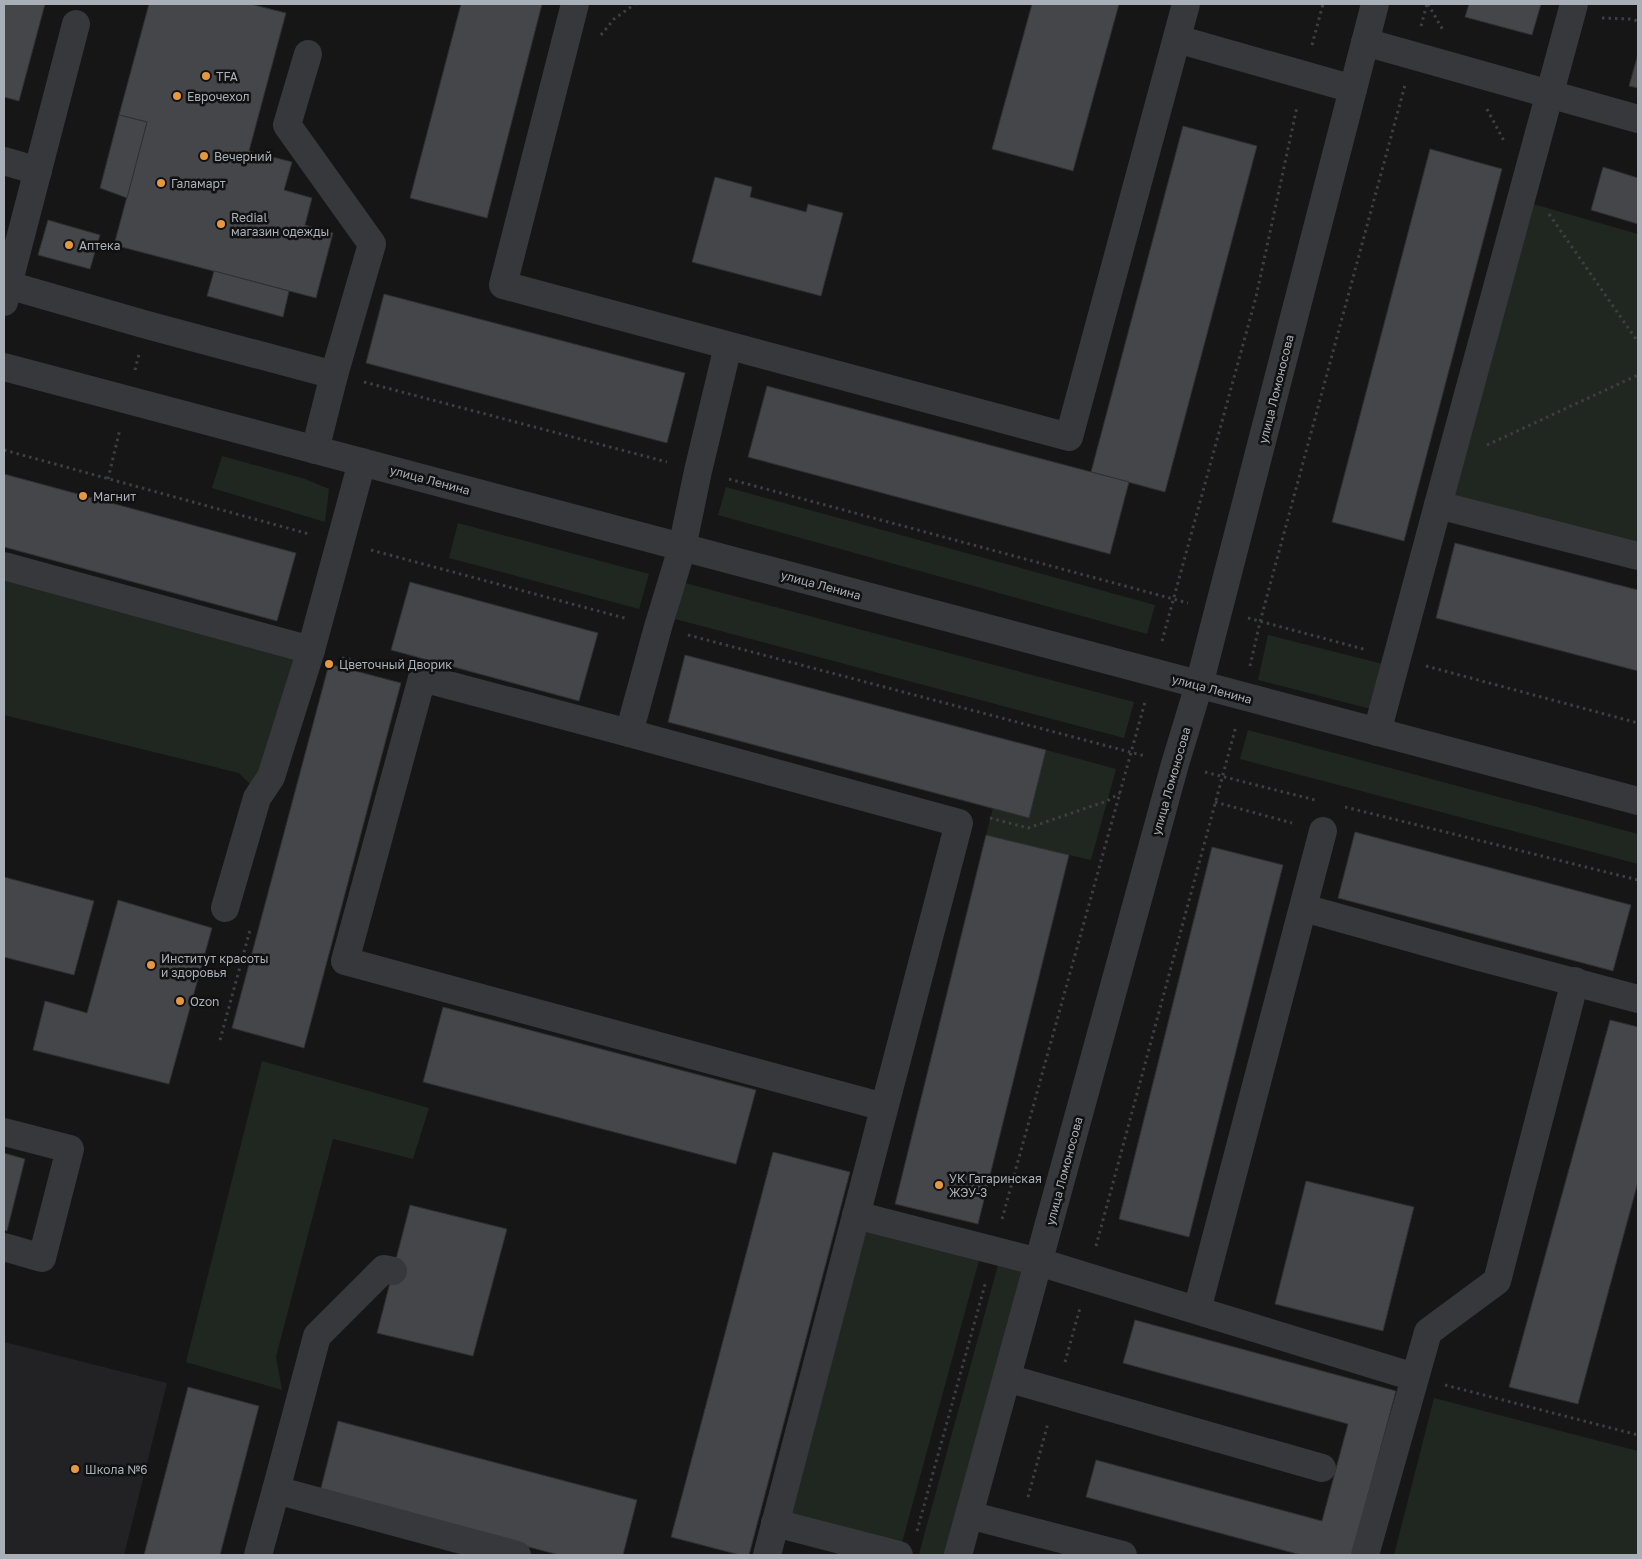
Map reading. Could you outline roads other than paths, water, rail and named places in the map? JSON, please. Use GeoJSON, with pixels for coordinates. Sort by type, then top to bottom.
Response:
{"type":"FeatureCollection","features":[{"type":"Feature","properties":{"kind":"street"},"geometry":{"type":"LineString","coordinates":[[575,4],[503,285],[1069,438],[1186,4]]}},
{"type":"Feature","properties":{"kind":"street","name":"улица Ломоносова"},"geometry":{"type":"LineString","coordinates":[[958,1555],[1175,764],[1199,685],[1375,4]]}},
{"type":"Feature","properties":{"kind":"street"},"geometry":{"type":"LineString","coordinates":[[1377,732],[1574,4]]}},
{"type":"Feature","properties":{"kind":"street"},"geometry":{"type":"LineString","coordinates":[[76,24],[6,294],[147,325],[334,374]]}},
{"type":"Feature","properties":{"kind":"street"},"geometry":{"type":"LineString","coordinates":[[1177,39],[1353,89]]}},
{"type":"Feature","properties":{"kind":"street"},"geometry":{"type":"LineString","coordinates":[[1366,42],[1638,119]]}},
{"type":"Feature","properties":{"kind":"street"},"geometry":{"type":"LineString","coordinates":[[308,54],[287,126],[372,244],[334,374],[315,450]]}},
{"type":"Feature","properties":{"kind":"street"},"geometry":{"type":"LineString","coordinates":[[4,161],[38,171]]}},
{"type":"Feature","properties":{"kind":"street"},"geometry":{"type":"LineString","coordinates":[[629,733],[682,548],[728,346]]}},
{"type":"Feature","properties":{"kind":"street","name":"улица Ленина"},"geometry":{"type":"LineString","coordinates":[[4,367],[1638,801]]}},
{"type":"Feature","properties":{"kind":"street"},"geometry":{"type":"LineString","coordinates":[[226,908],[257,798],[271,777],[311,650],[362,462]]}},
{"type":"Feature","properties":{"kind":"street"},"geometry":{"type":"LineString","coordinates":[[1438,505],[1638,556]]}},
{"type":"Feature","properties":{"kind":"street"},"geometry":{"type":"LineString","coordinates":[[4,566],[311,650]]}},
{"type":"Feature","properties":{"kind":"street"},"geometry":{"type":"LineString","coordinates":[[767,1555],[959,823],[422,678],[345,961],[884,1107]]}},
{"type":"Feature","properties":{"kind":"street"},"geometry":{"type":"LineString","coordinates":[[1197,1310],[1323,831]]}},
{"type":"Feature","properties":{"kind":"street"},"geometry":{"type":"LineString","coordinates":[[1304,908],[1472,955],[1638,998]]}},
{"type":"Feature","properties":{"kind":"street"},"geometry":{"type":"LineString","coordinates":[[1365,1555],[1428,1332],[1497,1281],[1575,982]]}},
{"type":"Feature","properties":{"kind":"street"},"geometry":{"type":"LineString","coordinates":[[4,1132],[70,1149],[42,1258],[4,1247]]}},
{"type":"Feature","properties":{"kind":"street"},"geometry":{"type":"LineString","coordinates":[[856,1215],[1039,1262],[1414,1377]]}},
{"type":"Feature","properties":{"kind":"street"},"geometry":{"type":"LineString","coordinates":[[258,1555],[317,1336],[384,1270],[393,1271]]}},
{"type":"Feature","properties":{"kind":"street"},"geometry":{"type":"LineString","coordinates":[[1007,1378],[1322,1468]]}},
{"type":"Feature","properties":{"kind":"street"},"geometry":{"type":"LineString","coordinates":[[276,1490],[517,1555]]}},
{"type":"Feature","properties":{"kind":"street"},"geometry":{"type":"LineString","coordinates":[[969,1515],[1123,1555]]}},
{"type":"Feature","properties":{"kind":"street"},"geometry":{"type":"LineString","coordinates":[[775,1523],[908,1546]]}},
{"type":"Feature","properties":{"kind":"place","name":"TFA"},"geometry":{"type":"Point","coordinates":[206,76]}},
{"type":"Feature","properties":{"kind":"place","name":"Еврочехол"},"geometry":{"type":"Point","coordinates":[177,96]}},
{"type":"Feature","properties":{"kind":"place","name":"Вечерний"},"geometry":{"type":"Point","coordinates":[204,156]}},
{"type":"Feature","properties":{"kind":"place","name":"Галамарт"},"geometry":{"type":"Point","coordinates":[161,183]}},
{"type":"Feature","properties":{"kind":"place","name":"Redial магазин одежды"},"geometry":{"type":"Point","coordinates":[221,224]}},
{"type":"Feature","properties":{"kind":"place","name":"Аптека"},"geometry":{"type":"Point","coordinates":[69,245]}},
{"type":"Feature","properties":{"kind":"place","name":"Магнит"},"geometry":{"type":"Point","coordinates":[83,496]}},
{"type":"Feature","properties":{"kind":"place","name":"Цветочный Дворик"},"geometry":{"type":"Point","coordinates":[329,664]}},
{"type":"Feature","properties":{"kind":"place","name":"Институт красоты и здоровья"},"geometry":{"type":"Point","coordinates":[151,965]}},
{"type":"Feature","properties":{"kind":"place","name":"Ozon"},"geometry":{"type":"Point","coordinates":[180,1001]}},
{"type":"Feature","properties":{"kind":"place","name":"УК Гагаринская ЖЭУ-3"},"geometry":{"type":"Point","coordinates":[939,1185]}},
{"type":"Feature","properties":{"kind":"place","name":"Школа №6"},"geometry":{"type":"Point","coordinates":[75,1469]}}]}
